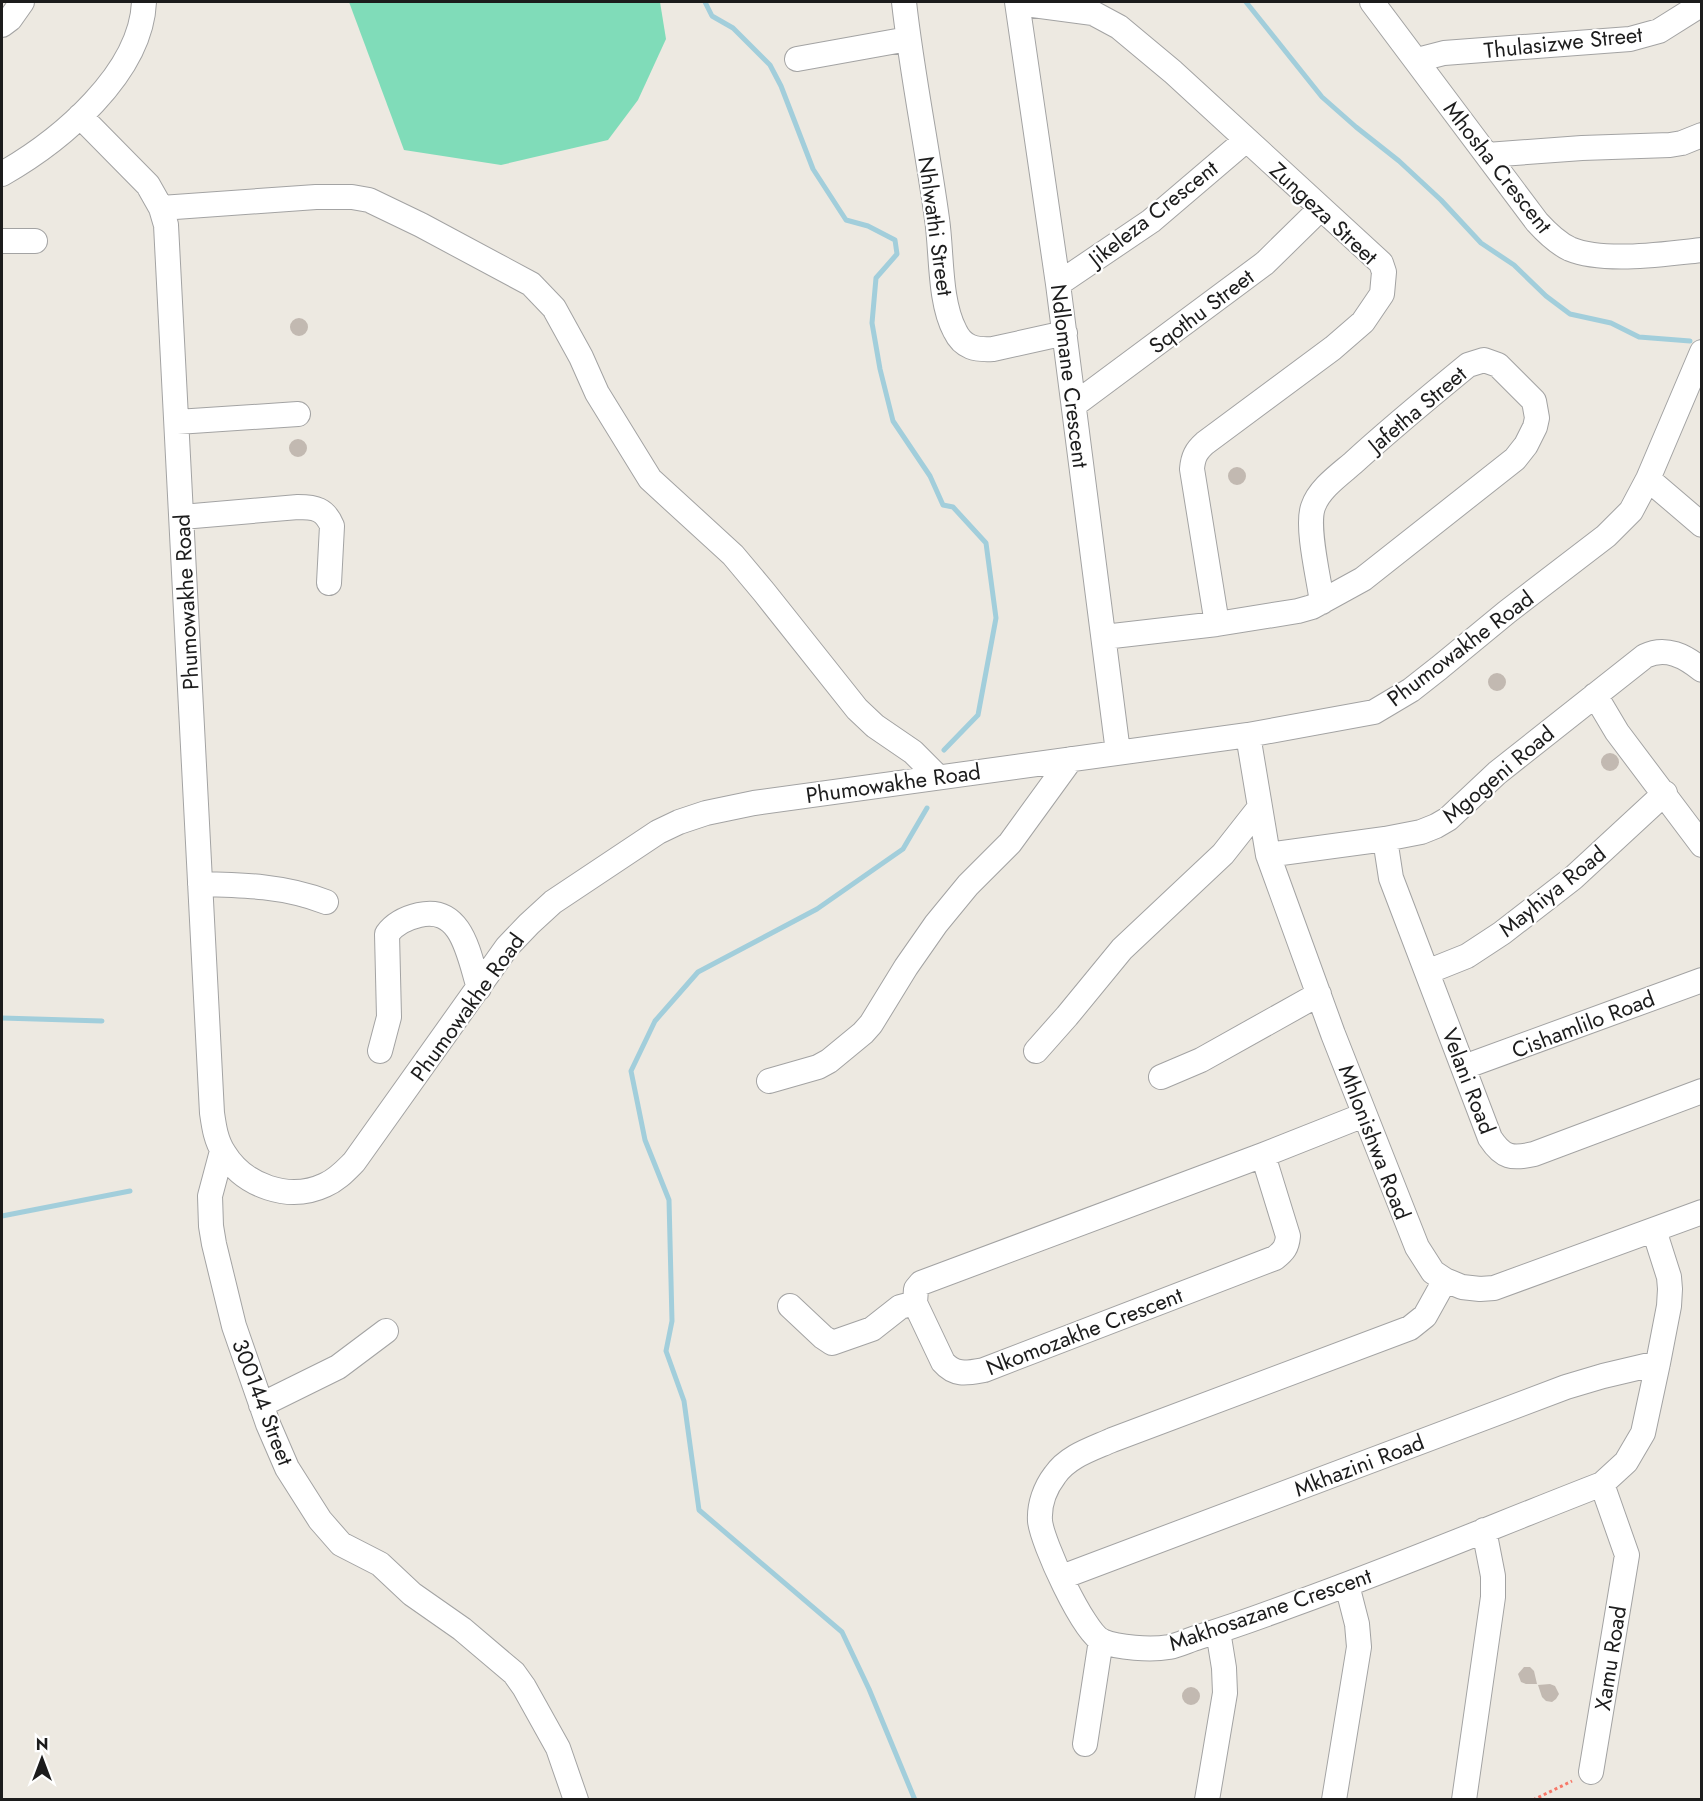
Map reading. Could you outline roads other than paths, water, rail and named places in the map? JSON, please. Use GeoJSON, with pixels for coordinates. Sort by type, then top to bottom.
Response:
{"type":"FeatureCollection","features":[{"type":"Feature","properties":{"kind":"street"},"geometry":{"type":"LineString","coordinates":[[2,25],[10,19],[22,2]]}},
{"type":"Feature","properties":{"kind":"street"},"geometry":{"type":"LineString","coordinates":[[2,174],[28,159],[80,116],[108,85],[129,55],[141,22],[144,2]]}},
{"type":"Feature","properties":{"kind":"street","name":"Nhlwathi Street"},"geometry":{"type":"LineString","coordinates":[[904,2],[937,219],[946,302],[955,333],[961,342],[981,350],[1065,333]]}},
{"type":"Feature","properties":{"kind":"street","name":"Zungeza Street"},"geometry":{"type":"LineString","coordinates":[[1018,2],[1076,10],[1105,18],[1138,41],[1381,263],[1384,272],[1382,294],[1363,322],[1333,348],[1197,450],[1193,458],[1192,469],[1217,624]]}},
{"type":"Feature","properties":{"kind":"street","name":"Ndlomane Crescent"},"geometry":{"type":"LineString","coordinates":[[1018,2],[1065,333],[1118,752]]}},
{"type":"Feature","properties":{"kind":"street","name":"Mhosha Crescent"},"geometry":{"type":"LineString","coordinates":[[1372,2],[1550,237],[1584,254],[1604,256],[1669,254],[1701,250]]}},
{"type":"Feature","properties":{"kind":"street","name":"Thulasizwe Street"},"geometry":{"type":"LineString","coordinates":[[1416,60],[1444,53],[1607,42],[1644,36],[1671,25],[1701,4]]}},
{"type":"Feature","properties":{"kind":"street"},"geometry":{"type":"LineString","coordinates":[[797,59],[908,39]]}},
{"type":"Feature","properties":{"kind":"street","name":"Phumowakhe Road"},"geometry":{"type":"LineString","coordinates":[[80,116],[148,185],[161,208],[168,242],[212,1113],[215,1134],[222,1151],[232,1165],[245,1177],[273,1190],[303,1191],[324,1186],[339,1177],[354,1162],[507,947],[529,924],[553,902],[638,845],[679,822],[706,813],[754,803],[1248,735],[1360,716],[1374,712],[1412,690],[1507,612],[1606,536],[1631,511],[1648,479],[1701,352]]}},
{"type":"Feature","properties":{"kind":"street"},"geometry":{"type":"LineString","coordinates":[[1487,155],[1582,148],[1670,145],[1683,143],[1701,135]]}},
{"type":"Feature","properties":{"kind":"street","name":"Jikeleza Crescent"},"geometry":{"type":"LineString","coordinates":[[1058,284],[1150,221],[1246,140]]}},
{"type":"Feature","properties":{"kind":"street"},"geometry":{"type":"LineString","coordinates":[[161,208],[316,197],[352,197],[369,200],[531,284],[554,308],[581,357],[597,393],[650,480],[733,555],[765,592],[856,709],[875,726],[913,752],[938,777]]}},
{"type":"Feature","properties":{"kind":"street","name":"Sqothu Street"},"geometry":{"type":"LineString","coordinates":[[1074,405],[1265,263],[1320,209]]}},
{"type":"Feature","properties":{"kind":"street"},"geometry":{"type":"LineString","coordinates":[[2,241],[35,241]]}},
{"type":"Feature","properties":{"kind":"street","name":"Jafetha Street"},"geometry":{"type":"LineString","coordinates":[[1104,637],[1217,624],[1298,611],[1322,602],[1363,579],[1515,459],[1526,445],[1537,418],[1534,401],[1498,365],[1484,360],[1468,365],[1370,448],[1327,486],[1317,498],[1313,507],[1311,530],[1322,602]]}},
{"type":"Feature","properties":{"kind":"street"},"geometry":{"type":"LineString","coordinates":[[177,422],[298,414]]}},
{"type":"Feature","properties":{"kind":"street"},"geometry":{"type":"LineString","coordinates":[[1648,479],[1701,525]]}},
{"type":"Feature","properties":{"kind":"street"},"geometry":{"type":"LineString","coordinates":[[182,517],[298,507],[316,508],[328,517],[332,526],[329,583]]}},
{"type":"Feature","properties":{"kind":"street","name":"Mgogeni Road"},"geometry":{"type":"LineString","coordinates":[[1268,855],[1420,832],[1448,819],[1497,773],[1634,663],[1650,653],[1667,651],[1676,653],[1701,670]]}},
{"type":"Feature","properties":{"kind":"street"},"geometry":{"type":"LineString","coordinates":[[1595,695],[1617,732],[1701,845]]}},
{"type":"Feature","properties":{"kind":"street","name":"Mhlonishwa Road"},"geometry":{"type":"LineString","coordinates":[[1248,735],[1268,855],[1364,1115],[1416,1247],[1433,1272],[1462,1287],[1494,1288],[1701,1212]]}},
{"type":"Feature","properties":{"kind":"street"},"geometry":{"type":"LineString","coordinates":[[769,1081],[818,1067],[830,1061],[872,1024],[936,924],[968,885],[1010,843],[1071,759]]}},
{"type":"Feature","properties":{"kind":"street","name":"Mayhiya Road"},"geometry":{"type":"LineString","coordinates":[[1427,972],[1467,956],[1502,933],[1573,878],[1665,794]]}},
{"type":"Feature","properties":{"kind":"street"},"geometry":{"type":"LineString","coordinates":[[1035,1050],[1067,1016],[1122,949],[1223,854],[1260,807]]}},
{"type":"Feature","properties":{"kind":"street","name":"Velani Road"},"geometry":{"type":"LineString","coordinates":[[1385,839],[1391,878],[1490,1138],[1502,1153],[1518,1157],[1564,1144],[1701,1091]]}},
{"type":"Feature","properties":{"kind":"street"},"geometry":{"type":"LineString","coordinates":[[200,884],[271,887],[304,893],[326,902]]}},
{"type":"Feature","properties":{"kind":"street"},"geometry":{"type":"LineString","coordinates":[[380,1050],[389,1017],[387,934],[401,921],[427,914],[447,917],[460,932],[478,988]]}},
{"type":"Feature","properties":{"kind":"street","name":"Cishamlilo Road"},"geometry":{"type":"LineString","coordinates":[[1464,1067],[1701,980]]}},
{"type":"Feature","properties":{"kind":"street"},"geometry":{"type":"LineString","coordinates":[[1161,1077],[1201,1060],[1319,994]]}},
{"type":"Feature","properties":{"kind":"street"},"geometry":{"type":"LineString","coordinates":[[790,1306],[823,1338],[832,1343],[872,1329],[900,1307],[915,1303],[916,1289],[928,1279],[1263,1155],[1364,1115]]}},
{"type":"Feature","properties":{"kind":"street","name":"300144 Street"},"geometry":{"type":"LineString","coordinates":[[222,1151],[210,1196],[211,1226],[234,1326],[261,1405],[287,1468],[330,1534],[341,1544],[380,1564],[412,1594],[506,1664],[524,1687],[558,1749],[576,1800]]}},
{"type":"Feature","properties":{"kind":"street","name":"Nkomozakhe Crescent"},"geometry":{"type":"LineString","coordinates":[[915,1303],[943,1362],[950,1369],[972,1372],[984,1370],[1275,1258],[1283,1252],[1288,1236],[1263,1155]]}},
{"type":"Feature","properties":{"kind":"street","name":"Makhosazane Crescent"},"geometry":{"type":"LineString","coordinates":[[1101,1640],[1140,1648],[1168,1647],[1347,1585],[1602,1484],[1626,1461],[1643,1433],[1658,1363],[1670,1289],[1669,1277],[1654,1230]]}},
{"type":"Feature","properties":{"kind":"street"},"geometry":{"type":"LineString","coordinates":[[1085,1744],[1101,1640],[1086,1625],[1043,1538],[1040,1505],[1055,1475],[1077,1455],[1112,1440],[1410,1328],[1425,1316],[1445,1280]]}},
{"type":"Feature","properties":{"kind":"street"},"geometry":{"type":"LineString","coordinates":[[261,1405],[338,1367],[386,1331]]}},
{"type":"Feature","properties":{"kind":"street","name":"Mkhazini Road"},"geometry":{"type":"LineString","coordinates":[[1062,1576],[1566,1387],[1658,1363]]}},
{"type":"Feature","properties":{"kind":"street","name":"Xamu Road"},"geometry":{"type":"LineString","coordinates":[[1591,1772],[1627,1555],[1602,1484]]}},
{"type":"Feature","properties":{"kind":"street"},"geometry":{"type":"LineString","coordinates":[[1464,1800],[1493,1597],[1493,1576],[1484,1530]]}},
{"type":"Feature","properties":{"kind":"street"},"geometry":{"type":"LineString","coordinates":[[1334,1800],[1359,1647],[1357,1624],[1347,1585]]}},
{"type":"Feature","properties":{"kind":"street"},"geometry":{"type":"LineString","coordinates":[[1207,1800],[1225,1693],[1224,1668],[1218,1631]]}},
{"type":"Feature","properties":{"kind":"waterway"},"geometry":{"type":"LineString","coordinates":[[705,2],[712,16],[733,28],[770,65],[781,86],[813,169],[846,220],[868,226],[895,240],[897,254],[876,278],[872,323],[880,369],[893,421],[930,476],[943,505],[953,507],[986,543],[996,618],[978,715],[944,750]]}},
{"type":"Feature","properties":{"kind":"waterway"},"geometry":{"type":"LineString","coordinates":[[1246,2],[1322,97],[1399,161],[1441,200],[1481,243],[1514,265],[1546,296],[1570,314],[1611,323],[1639,337],[1690,341]]}},
{"type":"Feature","properties":{"kind":"waterway"},"geometry":{"type":"LineString","coordinates":[[915,1800],[869,1689],[842,1632],[699,1510],[684,1401],[666,1351],[672,1321],[669,1200],[645,1140],[631,1071],[655,1021],[698,972],[817,909],[903,849],[927,808]]}},
{"type":"Feature","properties":{"kind":"waterway"},"geometry":{"type":"LineString","coordinates":[[2,1018],[102,1021]]}},
{"type":"Feature","properties":{"kind":"waterway"},"geometry":{"type":"LineString","coordinates":[[2,1216],[130,1191]]}}]}
